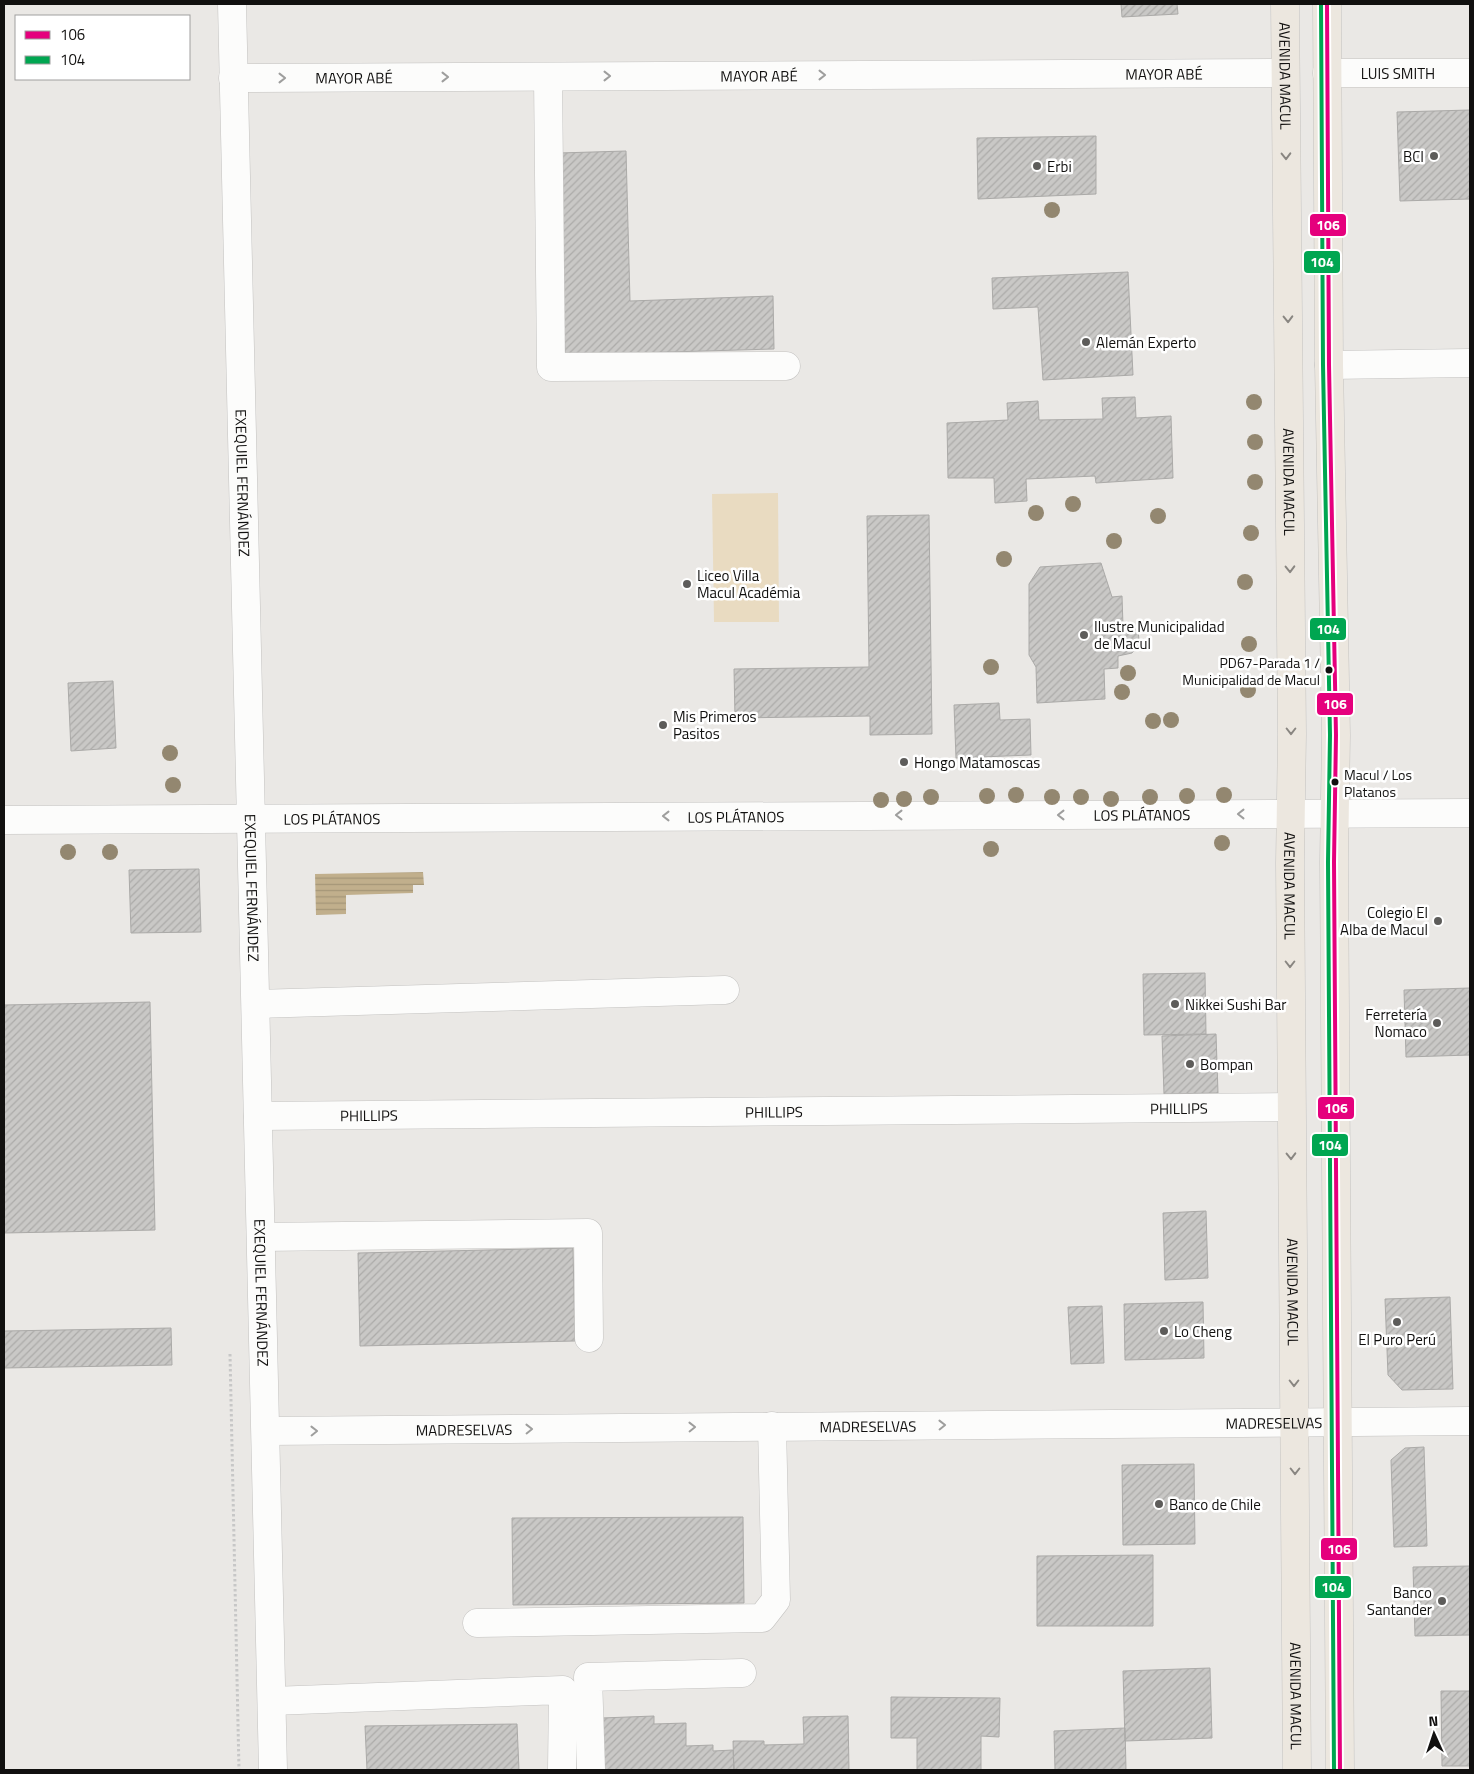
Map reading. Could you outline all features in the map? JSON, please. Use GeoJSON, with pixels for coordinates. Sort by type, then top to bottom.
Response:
{"type":"FeatureCollection","features":[{"type":"Feature","properties":{"kind":"main road","name":"AVENIDA MACUL"},"geometry":{"type":"LineString","coordinates":[[1285,4],[1297,1770]]}},
{"type":"Feature","properties":{"kind":"main road"},"geometry":{"type":"LineString","coordinates":[[1327,4],[1329,365],[1336,735],[1334,814],[1340,1770]]}},
{"type":"Feature","properties":{"kind":"street","name":"EXEQUIEL FERNÁNDEZ"},"geometry":{"type":"LineString","coordinates":[[232,4],[273,1770]]}},
{"type":"Feature","properties":{"kind":"street","name":"MAYOR ABÉ"},"geometry":{"type":"LineString","coordinates":[[234,78],[1285,73]]}},
{"type":"Feature","properties":{"kind":"street","name":"LUIS SMITH"},"geometry":{"type":"LineString","coordinates":[[1327,73],[1470,73]]}},
{"type":"Feature","properties":{"kind":"street"},"geometry":{"type":"LineString","coordinates":[[548,77],[550,367],[786,366]]}},
{"type":"Feature","properties":{"kind":"street"},"geometry":{"type":"LineString","coordinates":[[1329,365],[1470,363]]}},
{"type":"Feature","properties":{"kind":"street","name":"LOS PLÁTANOS"},"geometry":{"type":"LineString","coordinates":[[4,820],[1470,813]]}},
{"type":"Feature","properties":{"kind":"street"},"geometry":{"type":"LineString","coordinates":[[256,1004],[725,990]]}},
{"type":"Feature","properties":{"kind":"street","name":"PHILLIPS"},"geometry":{"type":"LineString","coordinates":[[258,1116],[1291,1107]]}},
{"type":"Feature","properties":{"kind":"street"},"geometry":{"type":"LineString","coordinates":[[261,1237],[588,1233],[589,1338]]}},
{"type":"Feature","properties":{"kind":"street","name":"MADRESELVAS"},"geometry":{"type":"LineString","coordinates":[[266,1431],[1470,1421]]}},
{"type":"Feature","properties":{"kind":"street"},"geometry":{"type":"LineString","coordinates":[[477,1623],[762,1618],[776,1600],[772,1426]]}},
{"type":"Feature","properties":{"kind":"street"},"geometry":{"type":"LineString","coordinates":[[591,1770],[588,1677],[742,1672]]}},
{"type":"Feature","properties":{"kind":"street"},"geometry":{"type":"LineString","coordinates":[[272,1701],[563,1690],[562,1770]]}},
{"type":"Feature","properties":{"kind":"shaded area"},"geometry":{"type":"Polygon","coordinates":[[[778,493],[779,622],[714,622],[712,494],[778,493]]]}},
{"type":"Feature","properties":{"kind":"shaded area"},"geometry":{"type":"Polygon","coordinates":[[[423,872],[424,885],[413,885],[413,893],[346,895],[346,914],[316,915],[315,874],[423,872]]]}},
{"type":"Feature","properties":{"kind":"building"},"geometry":{"type":"Polygon","coordinates":[[[1121,4],[1177,4],[1178,14],[1122,17],[1121,4]]]}},
{"type":"Feature","properties":{"kind":"building","name":"BCI"},"geometry":{"type":"Polygon","coordinates":[[[1470,110],[1470,199],[1400,201],[1397,112],[1470,110]]]}},
{"type":"Feature","properties":{"kind":"building","name":"Erbi"},"geometry":{"type":"Polygon","coordinates":[[[1096,136],[1096,194],[978,199],[977,138],[1096,136]]]}},
{"type":"Feature","properties":{"kind":"building"},"geometry":{"type":"Polygon","coordinates":[[[626,151],[630,301],[773,296],[774,349],[565,355],[559,153],[626,151]]]}},
{"type":"Feature","properties":{"kind":"building","name":"Alemán Experto"},"geometry":{"type":"Polygon","coordinates":[[[1128,272],[1133,375],[1043,380],[1038,307],[993,309],[992,278],[1128,272]]]}},
{"type":"Feature","properties":{"kind":"building"},"geometry":{"type":"Polygon","coordinates":[[[1135,397],[1136,418],[1171,416],[1173,478],[1096,483],[1095,476],[1026,479],[1027,501],[995,503],[994,478],[948,478],[947,423],[1008,420],[1007,403],[1038,401],[1039,420],[1103,419],[1102,398],[1135,397]]]}},
{"type":"Feature","properties":{"kind":"building"},"geometry":{"type":"Polygon","coordinates":[[[929,515],[932,734],[870,735],[870,716],[735,718],[734,669],[869,667],[867,516],[929,515]]]}},
{"type":"Feature","properties":{"kind":"building","name":"Ilustre Municipalidad de Macul"},"geometry":{"type":"Polygon","coordinates":[[[1101,563],[1112,597],[1122,596],[1123,626],[1132,626],[1138,630],[1139,640],[1137,647],[1132,653],[1118,656],[1118,668],[1104,669],[1105,699],[1037,703],[1036,667],[1029,655],[1029,584],[1040,567],[1101,563]]]}},
{"type":"Feature","properties":{"kind":"building"},"geometry":{"type":"Polygon","coordinates":[[[113,681],[116,748],[71,751],[68,683],[113,681]]]}},
{"type":"Feature","properties":{"kind":"building"},"geometry":{"type":"Polygon","coordinates":[[[999,703],[1000,720],[1030,719],[1031,755],[956,758],[954,705],[999,703]]]}},
{"type":"Feature","properties":{"kind":"building"},"geometry":{"type":"Polygon","coordinates":[[[199,869],[201,932],[131,933],[129,870],[199,869]]]}},
{"type":"Feature","properties":{"kind":"building","name":"Nikkei Sushi Bar"},"geometry":{"type":"Polygon","coordinates":[[[1205,973],[1206,1034],[1144,1035],[1143,974],[1205,973]]]}},
{"type":"Feature","properties":{"kind":"building","name":"Ferretería Nomaco"},"geometry":{"type":"Polygon","coordinates":[[[1470,988],[1470,1055],[1406,1057],[1404,990],[1470,988]]]}},
{"type":"Feature","properties":{"kind":"building"},"geometry":{"type":"Polygon","coordinates":[[[150,1002],[155,1230],[4,1233],[4,1005],[150,1002]]]}},
{"type":"Feature","properties":{"kind":"building","name":"Bompan"},"geometry":{"type":"Polygon","coordinates":[[[1216,1034],[1218,1093],[1164,1094],[1162,1036],[1216,1034]]]}},
{"type":"Feature","properties":{"kind":"building"},"geometry":{"type":"Polygon","coordinates":[[[1206,1211],[1208,1278],[1165,1280],[1163,1213],[1206,1211]]]}},
{"type":"Feature","properties":{"kind":"building"},"geometry":{"type":"Polygon","coordinates":[[[573,1248],[575,1341],[360,1346],[358,1253],[573,1248]]]}},
{"type":"Feature","properties":{"kind":"building"},"geometry":{"type":"Polygon","coordinates":[[[1450,1297],[1453,1389],[1402,1390],[1388,1375],[1385,1299],[1450,1297]]]}},
{"type":"Feature","properties":{"kind":"building","name":"Lo Cheng"},"geometry":{"type":"Polygon","coordinates":[[[1203,1302],[1204,1358],[1125,1360],[1124,1304],[1203,1302]]]}},
{"type":"Feature","properties":{"kind":"building"},"geometry":{"type":"Polygon","coordinates":[[[1102,1306],[1104,1363],[1071,1364],[1068,1307],[1102,1306]]]}},
{"type":"Feature","properties":{"kind":"building"},"geometry":{"type":"Polygon","coordinates":[[[171,1328],[172,1365],[4,1368],[4,1331],[171,1328]]]}},
{"type":"Feature","properties":{"kind":"building"},"geometry":{"type":"Polygon","coordinates":[[[1424,1447],[1427,1546],[1394,1547],[1391,1460],[1405,1448],[1424,1447]]]}},
{"type":"Feature","properties":{"kind":"building","name":"Banco de Chile"},"geometry":{"type":"Polygon","coordinates":[[[1194,1464],[1195,1544],[1123,1545],[1122,1465],[1194,1464]]]}},
{"type":"Feature","properties":{"kind":"building"},"geometry":{"type":"Polygon","coordinates":[[[743,1517],[744,1603],[513,1605],[512,1518],[743,1517]]]}},
{"type":"Feature","properties":{"kind":"building"},"geometry":{"type":"Polygon","coordinates":[[[1153,1555],[1153,1626],[1037,1626],[1037,1556],[1153,1555]]]}},
{"type":"Feature","properties":{"kind":"building","name":"Banco Santander"},"geometry":{"type":"Polygon","coordinates":[[[1470,1566],[1470,1635],[1415,1636],[1413,1567],[1470,1566]]]}},
{"type":"Feature","properties":{"kind":"building"},"geometry":{"type":"Polygon","coordinates":[[[1210,1668],[1212,1738],[1125,1741],[1123,1671],[1210,1668]]]}},
{"type":"Feature","properties":{"kind":"building"},"geometry":{"type":"Polygon","coordinates":[[[1441,1691],[1470,1691],[1470,1766],[1442,1766],[1441,1691]]]}},
{"type":"Feature","properties":{"kind":"building"},"geometry":{"type":"Polygon","coordinates":[[[891,1697],[1000,1698],[999,1737],[981,1736],[981,1770],[917,1770],[917,1738],[891,1738],[891,1697]]]}},
{"type":"Feature","properties":{"kind":"building"},"geometry":{"type":"Polygon","coordinates":[[[654,1716],[654,1724],[686,1723],[686,1746],[713,1745],[713,1751],[733,1750],[734,1770],[603,1770],[602,1718],[654,1716]]]}},
{"type":"Feature","properties":{"kind":"building"},"geometry":{"type":"Polygon","coordinates":[[[848,1716],[849,1770],[734,1770],[733,1741],[764,1741],[764,1745],[804,1744],[803,1717],[848,1716]]]}},
{"type":"Feature","properties":{"kind":"building"},"geometry":{"type":"Polygon","coordinates":[[[517,1724],[519,1770],[367,1770],[365,1726],[517,1724]]]}},
{"type":"Feature","properties":{"kind":"building"},"geometry":{"type":"Polygon","coordinates":[[[1125,1728],[1126,1770],[1055,1770],[1054,1731],[1125,1728]]]}},
{"type":"Feature","properties":{"kind":"transit line","name":"104"},"geometry":{"type":"LineString","coordinates":[[1321,4],[1323,365],[1330,735],[1328,862],[1334,1770]]}},
{"type":"Feature","properties":{"kind":"transit line","name":"106"},"geometry":{"type":"LineString","coordinates":[[1327,4],[1329,365],[1336,735],[1334,862],[1340,1770]]}},
{"type":"Feature","properties":{"kind":"place","name":"BCI"},"geometry":{"type":"Point","coordinates":[1434,156]}},
{"type":"Feature","properties":{"kind":"place","name":"Erbi"},"geometry":{"type":"Point","coordinates":[1037,166]}},
{"type":"Feature","properties":{"kind":"place","name":"Alemán Experto"},"geometry":{"type":"Point","coordinates":[1086,342]}},
{"type":"Feature","properties":{"kind":"place","name":"Liceo Villa Macul Académia"},"geometry":{"type":"Point","coordinates":[687,584]}},
{"type":"Feature","properties":{"kind":"place","name":"Ilustre Municipalidad de Macul"},"geometry":{"type":"Point","coordinates":[1084,635]}},
{"type":"Feature","properties":{"kind":"place","name":"PD67-Parada 1 / Municipalidad de Macul"},"geometry":{"type":"Point","coordinates":[1329,670]}},
{"type":"Feature","properties":{"kind":"place","name":"Mis Primeros Pasitos"},"geometry":{"type":"Point","coordinates":[663,725]}},
{"type":"Feature","properties":{"kind":"place","name":"Hongo Matamoscas"},"geometry":{"type":"Point","coordinates":[904,762]}},
{"type":"Feature","properties":{"kind":"place","name":"Macul / Los Platanos"},"geometry":{"type":"Point","coordinates":[1335,782]}},
{"type":"Feature","properties":{"kind":"place","name":"Colegio El Alba de Macul"},"geometry":{"type":"Point","coordinates":[1438,921]}},
{"type":"Feature","properties":{"kind":"place","name":"Nikkei Sushi Bar"},"geometry":{"type":"Point","coordinates":[1175,1004]}},
{"type":"Feature","properties":{"kind":"place","name":"Ferretería Nomaco"},"geometry":{"type":"Point","coordinates":[1437,1023]}},
{"type":"Feature","properties":{"kind":"place","name":"Bompan"},"geometry":{"type":"Point","coordinates":[1190,1064]}},
{"type":"Feature","properties":{"kind":"place","name":"El Puro Perú"},"geometry":{"type":"Point","coordinates":[1397,1322]}},
{"type":"Feature","properties":{"kind":"place","name":"Lo Cheng"},"geometry":{"type":"Point","coordinates":[1164,1331]}},
{"type":"Feature","properties":{"kind":"place","name":"Banco de Chile"},"geometry":{"type":"Point","coordinates":[1159,1504]}},
{"type":"Feature","properties":{"kind":"place","name":"Banco Santander"},"geometry":{"type":"Point","coordinates":[1442,1601]}}]}
